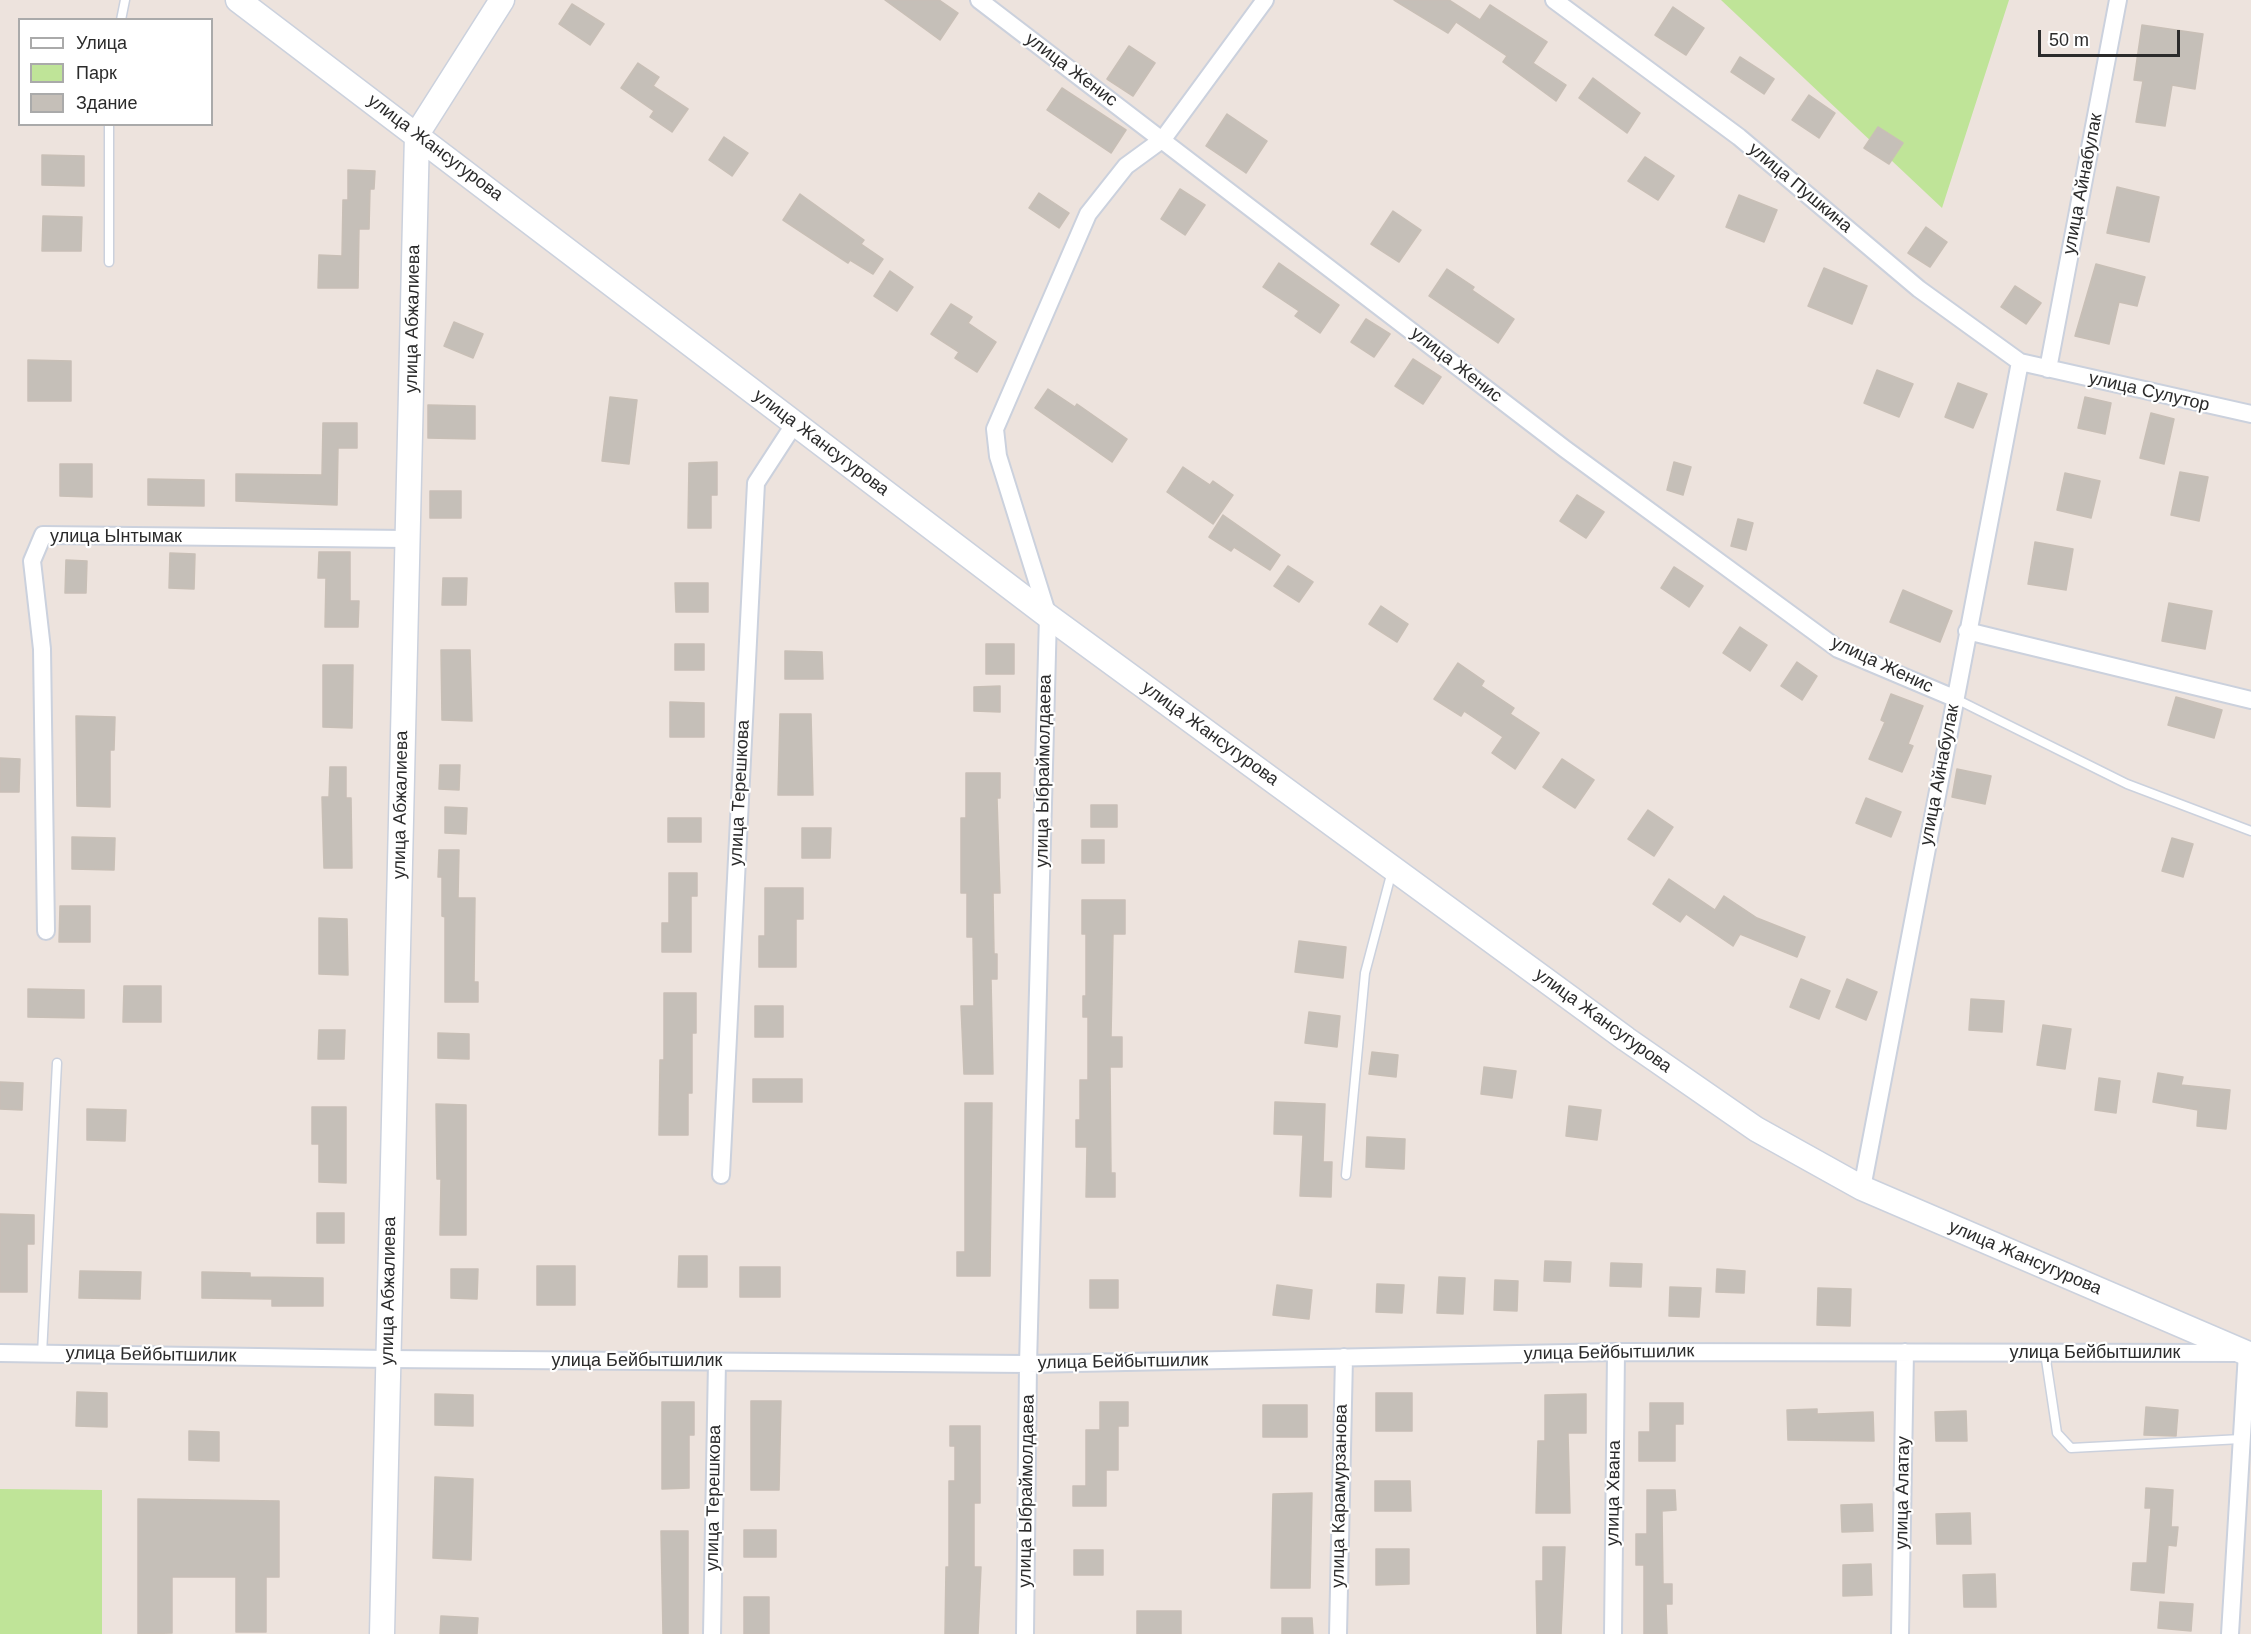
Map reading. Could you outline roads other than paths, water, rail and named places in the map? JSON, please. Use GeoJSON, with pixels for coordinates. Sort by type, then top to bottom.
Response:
{"type":"FeatureCollection","features":[{"type":"Feature","properties":{"kind":"main road","name":"улица Жансугурова"},"geometry":{"type":"LineString","coordinates":[[238,0],[1048,616],[1756,1129],[1862,1188],[2249,1354]]}},
{"type":"Feature","properties":{"kind":"main road"},"geometry":{"type":"LineString","coordinates":[[417,134],[502,0]]}},
{"type":"Feature","properties":{"kind":"main road","name":"улица Абжалиева"},"geometry":{"type":"LineString","coordinates":[[382,1634],[417,134]]}},
{"type":"Feature","properties":{"kind":"street","name":"улица Женис"},"geometry":{"type":"LineString","coordinates":[[979,0],[1565,449],[1838,649],[1954,698]]}},
{"type":"Feature","properties":{"kind":"street","name":"улица Ыбраймолдаева"},"geometry":{"type":"LineString","coordinates":[[1025,1634],[1029,1364],[1048,616],[998,456],[995,429],[1088,214],[1126,166],[1162,139],[1265,0]]}},
{"type":"Feature","properties":{"kind":"street","name":"улица Пушкина"},"geometry":{"type":"LineString","coordinates":[[1554,0],[1739,137],[1919,289],[2020,362],[2048,369]]}},
{"type":"Feature","properties":{"kind":"street","name":"улица Айнабулак"},"geometry":{"type":"LineString","coordinates":[[2048,369],[2118,0]]}},
{"type":"Feature","properties":{"kind":"street","name":"улица Айнабулак"},"geometry":{"type":"LineString","coordinates":[[1862,1188],[2020,362]]}},
{"type":"Feature","properties":{"kind":"street","name":"улица Сулутор"},"geometry":{"type":"LineString","coordinates":[[2048,369],[2251,414]]}},
{"type":"Feature","properties":{"kind":"street","name":"улица Терешкова"},"geometry":{"type":"LineString","coordinates":[[721,1175],[756,483],[795,423]]}},
{"type":"Feature","properties":{"kind":"street","name":"улица Ынтымак"},"geometry":{"type":"LineString","coordinates":[[46,932],[42,649],[32,561],[43,536],[407,539]]}},
{"type":"Feature","properties":{"kind":"street"},"geometry":{"type":"LineString","coordinates":[[1967,631],[2251,700]]}},
{"type":"Feature","properties":{"kind":"street","name":"улица Бейбытшилик"},"geometry":{"type":"LineString","coordinates":[[0,1353],[387,1359],[1029,1364],[1616,1352],[2249,1354]]}},
{"type":"Feature","properties":{"kind":"street","name":"улица Хвана"},"geometry":{"type":"LineString","coordinates":[[1613,1634],[1616,1352]]}},
{"type":"Feature","properties":{"kind":"street","name":"улица Алатау"},"geometry":{"type":"LineString","coordinates":[[1900,1634],[1905,1352]]}},
{"type":"Feature","properties":{"kind":"street"},"geometry":{"type":"LineString","coordinates":[[2230,1634],[2241,1439],[2249,1354]]}},
{"type":"Feature","properties":{"kind":"street","name":"улица Карамурзанова"},"geometry":{"type":"LineString","coordinates":[[1338,1634],[1344,1357]]}},
{"type":"Feature","properties":{"kind":"street","name":"улица Терешкова"},"geometry":{"type":"LineString","coordinates":[[712,1634],[717,1362]]}},
{"type":"Feature","properties":{"kind":"lane"},"geometry":{"type":"LineString","coordinates":[[122,18],[125,0]]}},
{"type":"Feature","properties":{"kind":"lane"},"geometry":{"type":"LineString","coordinates":[[109,126],[109,262]]}},
{"type":"Feature","properties":{"kind":"lane"},"geometry":{"type":"LineString","coordinates":[[1954,698],[2127,784],[2251,831]]}},
{"type":"Feature","properties":{"kind":"lane"},"geometry":{"type":"LineString","coordinates":[[1346,1175],[1365,973],[1393,868]]}},
{"type":"Feature","properties":{"kind":"lane"},"geometry":{"type":"LineString","coordinates":[[42,1353],[57,1063]]}},
{"type":"Feature","properties":{"kind":"lane"},"geometry":{"type":"LineString","coordinates":[[2044,1353],[2057,1433],[2071,1448],[2241,1439]]}}]}
